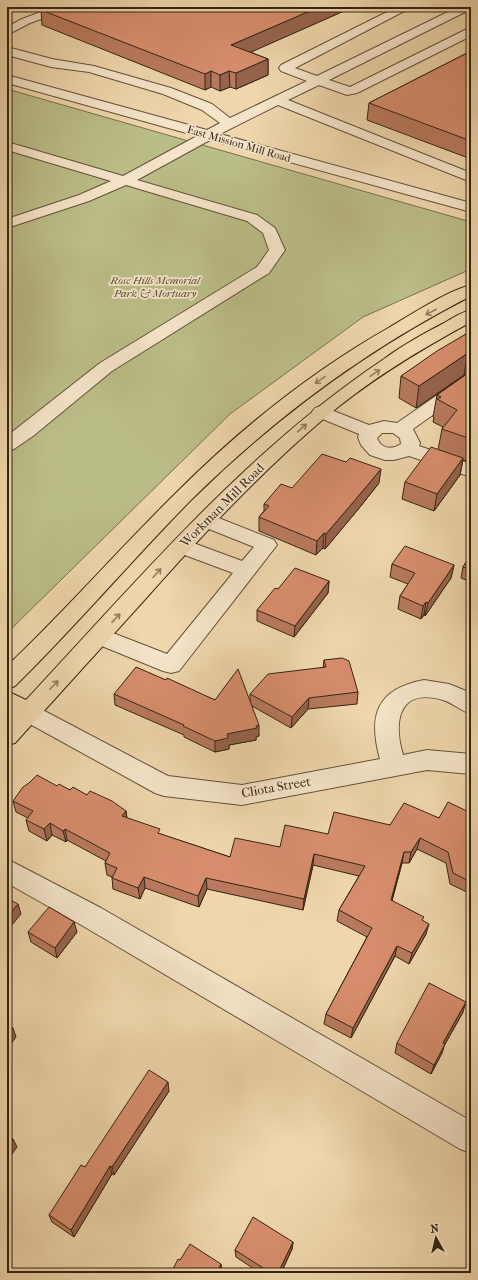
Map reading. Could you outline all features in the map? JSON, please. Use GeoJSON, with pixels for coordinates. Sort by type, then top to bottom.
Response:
{"type":"FeatureCollection","features":[{"type":"Feature","properties":{"kind":"main road"},"geometry":{"type":"LineString","coordinates":[[7,680],[67,620],[163,518],[225,458],[292,400],[390,334],[471,290]]}},
{"type":"Feature","properties":{"kind":"main road","name":"Workman Mill Road"},"geometry":{"type":"LineString","coordinates":[[7,736],[17,706],[100,636],[206,520],[254,471],[321,412],[414,346],[471,315]]}},
{"type":"Feature","properties":{"kind":"main road"},"geometry":{"type":"LineString","coordinates":[[206,520],[197,509],[204,493],[285,414],[292,400]]}},
{"type":"Feature","properties":{"kind":"street"},"geometry":{"type":"LineString","coordinates":[[7,32],[26,21],[64,7]]}},
{"type":"Feature","properties":{"kind":"street"},"geometry":{"type":"LineString","coordinates":[[406,7],[285,68],[347,90],[353,90],[471,31]]}},
{"type":"Feature","properties":{"kind":"street"},"geometry":{"type":"LineString","coordinates":[[7,224],[84,198],[126,180],[229,124],[467,7]]}},
{"type":"Feature","properties":{"kind":"street"},"geometry":{"type":"LineString","coordinates":[[7,51],[51,63],[90,69],[167,91],[207,108],[229,124]]}},
{"type":"Feature","properties":{"kind":"street","name":"East Mission Mill Road"},"geometry":{"type":"LineString","coordinates":[[7,79],[471,208]]}},
{"type":"Feature","properties":{"kind":"street"},"geometry":{"type":"LineString","coordinates":[[278,100],[471,178]]}},
{"type":"Feature","properties":{"kind":"street"},"geometry":{"type":"LineString","coordinates":[[7,146],[252,218],[270,231],[277,250],[263,270],[106,367],[26,432],[7,445]]}},
{"type":"Feature","properties":{"kind":"street"},"geometry":{"type":"LineString","coordinates":[[400,429],[471,380]]}},
{"type":"Feature","properties":{"kind":"street"},"geometry":{"type":"LineString","coordinates":[[321,412],[362,429],[384,427],[400,429],[411,438],[411,444],[408,449]]}},
{"type":"Feature","properties":{"kind":"street"},"geometry":{"type":"LineString","coordinates":[[362,429],[367,437],[367,443],[377,452],[394,454],[408,449],[471,471]]}},
{"type":"Feature","properties":{"kind":"street"},"geometry":{"type":"LineString","coordinates":[[100,636],[171,665],[267,545],[206,520]]}},
{"type":"Feature","properties":{"kind":"street"},"geometry":{"type":"LineString","coordinates":[[182,546],[247,571]]}},
{"type":"Feature","properties":{"kind":"street"},"geometry":{"type":"LineString","coordinates":[[394,766],[386,735],[386,718],[393,703],[408,691],[424,689],[441,690],[461,696],[471,705]]}},
{"type":"Feature","properties":{"kind":"street","name":"Cliota Street"},"geometry":{"type":"LineString","coordinates":[[17,706],[164,786],[242,795],[427,760],[471,764]]}},
{"type":"Feature","properties":{"kind":"street"},"geometry":{"type":"LineString","coordinates":[[7,870],[92,916],[471,1138]]}},
{"type":"Feature","properties":{"kind":"green space","name":"Rose Hills Memorial Park & Mortuary"},"geometry":{"type":"Polygon","coordinates":[[[7,89],[471,222],[471,269],[363,317],[230,414],[7,633],[7,89]]]}},
{"type":"Feature","properties":{"kind":"building"},"geometry":{"type":"Polygon","coordinates":[[[48,7],[319,7],[231,45],[268,59],[236,73],[229,71],[220,75],[211,71],[205,74],[41,10],[48,7]]]}},
{"type":"Feature","properties":{"kind":"building"},"geometry":{"type":"Polygon","coordinates":[[[471,51],[471,141],[369,103],[471,51]]]}},
{"type":"Feature","properties":{"kind":"building"},"geometry":{"type":"Polygon","coordinates":[[[471,331],[471,353],[468,353],[419,386],[401,376],[437,351],[471,331]]]}},
{"type":"Feature","properties":{"kind":"building"},"geometry":{"type":"Polygon","coordinates":[[[471,371],[471,439],[442,429],[457,410],[437,399],[441,397],[437,395],[471,371]]]}},
{"type":"Feature","properties":{"kind":"building"},"geometry":{"type":"Polygon","coordinates":[[[431,447],[463,458],[437,494],[405,482],[431,447]]]}},
{"type":"Feature","properties":{"kind":"building"},"geometry":{"type":"Polygon","coordinates":[[[322,454],[346,462],[350,458],[381,469],[326,534],[324,533],[317,541],[259,517],[269,506],[264,504],[281,484],[292,488],[322,454]]]}},
{"type":"Feature","properties":{"kind":"building"},"geometry":{"type":"Polygon","coordinates":[[[405,546],[454,565],[428,603],[426,602],[423,606],[400,596],[415,573],[392,564],[405,546]]]}},
{"type":"Feature","properties":{"kind":"building"},"geometry":{"type":"Polygon","coordinates":[[[471,554],[471,570],[463,567],[471,554]]]}},
{"type":"Feature","properties":{"kind":"building"},"geometry":{"type":"Polygon","coordinates":[[[295,568],[329,581],[295,626],[257,610],[275,588],[278,589],[295,568]]]}},
{"type":"Feature","properties":{"kind":"building"},"geometry":{"type":"Polygon","coordinates":[[[342,658],[349,661],[358,692],[309,698],[292,717],[250,694],[268,674],[326,667],[324,660],[342,658]]]}},
{"type":"Feature","properties":{"kind":"building"},"geometry":{"type":"Polygon","coordinates":[[[136,667],[166,680],[167,678],[215,700],[238,669],[259,725],[256,726],[257,728],[227,734],[228,738],[215,741],[183,726],[184,725],[114,694],[136,667]]]}},
{"type":"Feature","properties":{"kind":"building"},"geometry":{"type":"Polygon","coordinates":[[[37,775],[57,786],[59,784],[70,790],[73,787],[87,795],[90,791],[112,801],[126,811],[122,816],[160,829],[158,833],[230,857],[235,838],[280,847],[285,825],[328,834],[334,812],[390,825],[404,803],[439,818],[448,802],[471,813],[471,882],[453,873],[448,852],[420,838],[411,852],[404,852],[391,900],[424,917],[422,920],[429,924],[412,953],[397,946],[353,1028],[326,1014],[372,928],[339,910],[365,866],[314,854],[304,899],[206,878],[198,896],[144,877],[138,888],[112,878],[117,868],[105,863],[110,853],[65,829],[63,831],[50,823],[44,829],[26,820],[33,811],[13,801],[23,787],[37,775]]]}},
{"type":"Feature","properties":{"kind":"building"},"geometry":{"type":"Polygon","coordinates":[[[7,898],[18,904],[7,917],[7,898]]]}},
{"type":"Feature","properties":{"kind":"building"},"geometry":{"type":"Polygon","coordinates":[[[49,907],[74,922],[55,948],[28,932],[49,907]]]}},
{"type":"Feature","properties":{"kind":"building"},"geometry":{"type":"Polygon","coordinates":[[[429,983],[466,1002],[443,1043],[445,1044],[434,1065],[397,1043],[429,983]]]}},
{"type":"Feature","properties":{"kind":"building"},"geometry":{"type":"Polygon","coordinates":[[[7,1024],[13,1028],[7,1035],[7,1024]]]}},
{"type":"Feature","properties":{"kind":"building"},"geometry":{"type":"Polygon","coordinates":[[[149,1070],[168,1082],[112,1167],[110,1166],[71,1230],[49,1215],[81,1165],[85,1167],[149,1070]]]}},
{"type":"Feature","properties":{"kind":"building"},"geometry":{"type":"Polygon","coordinates":[[[7,1134],[13,1139],[7,1148],[7,1134]]]}},
{"type":"Feature","properties":{"kind":"building"},"geometry":{"type":"Polygon","coordinates":[[[253,1217],[293,1242],[278,1273],[271,1273],[235,1250],[253,1217]]]}},
{"type":"Feature","properties":{"kind":"building"},"geometry":{"type":"Polygon","coordinates":[[[190,1244],[221,1264],[217,1273],[171,1273],[178,1259],[180,1260],[190,1244]]]}},
{"type":"Feature","properties":{"kind":"railway"},"geometry":{"type":"LineString","coordinates":[[7,12],[22,7]]}}]}
